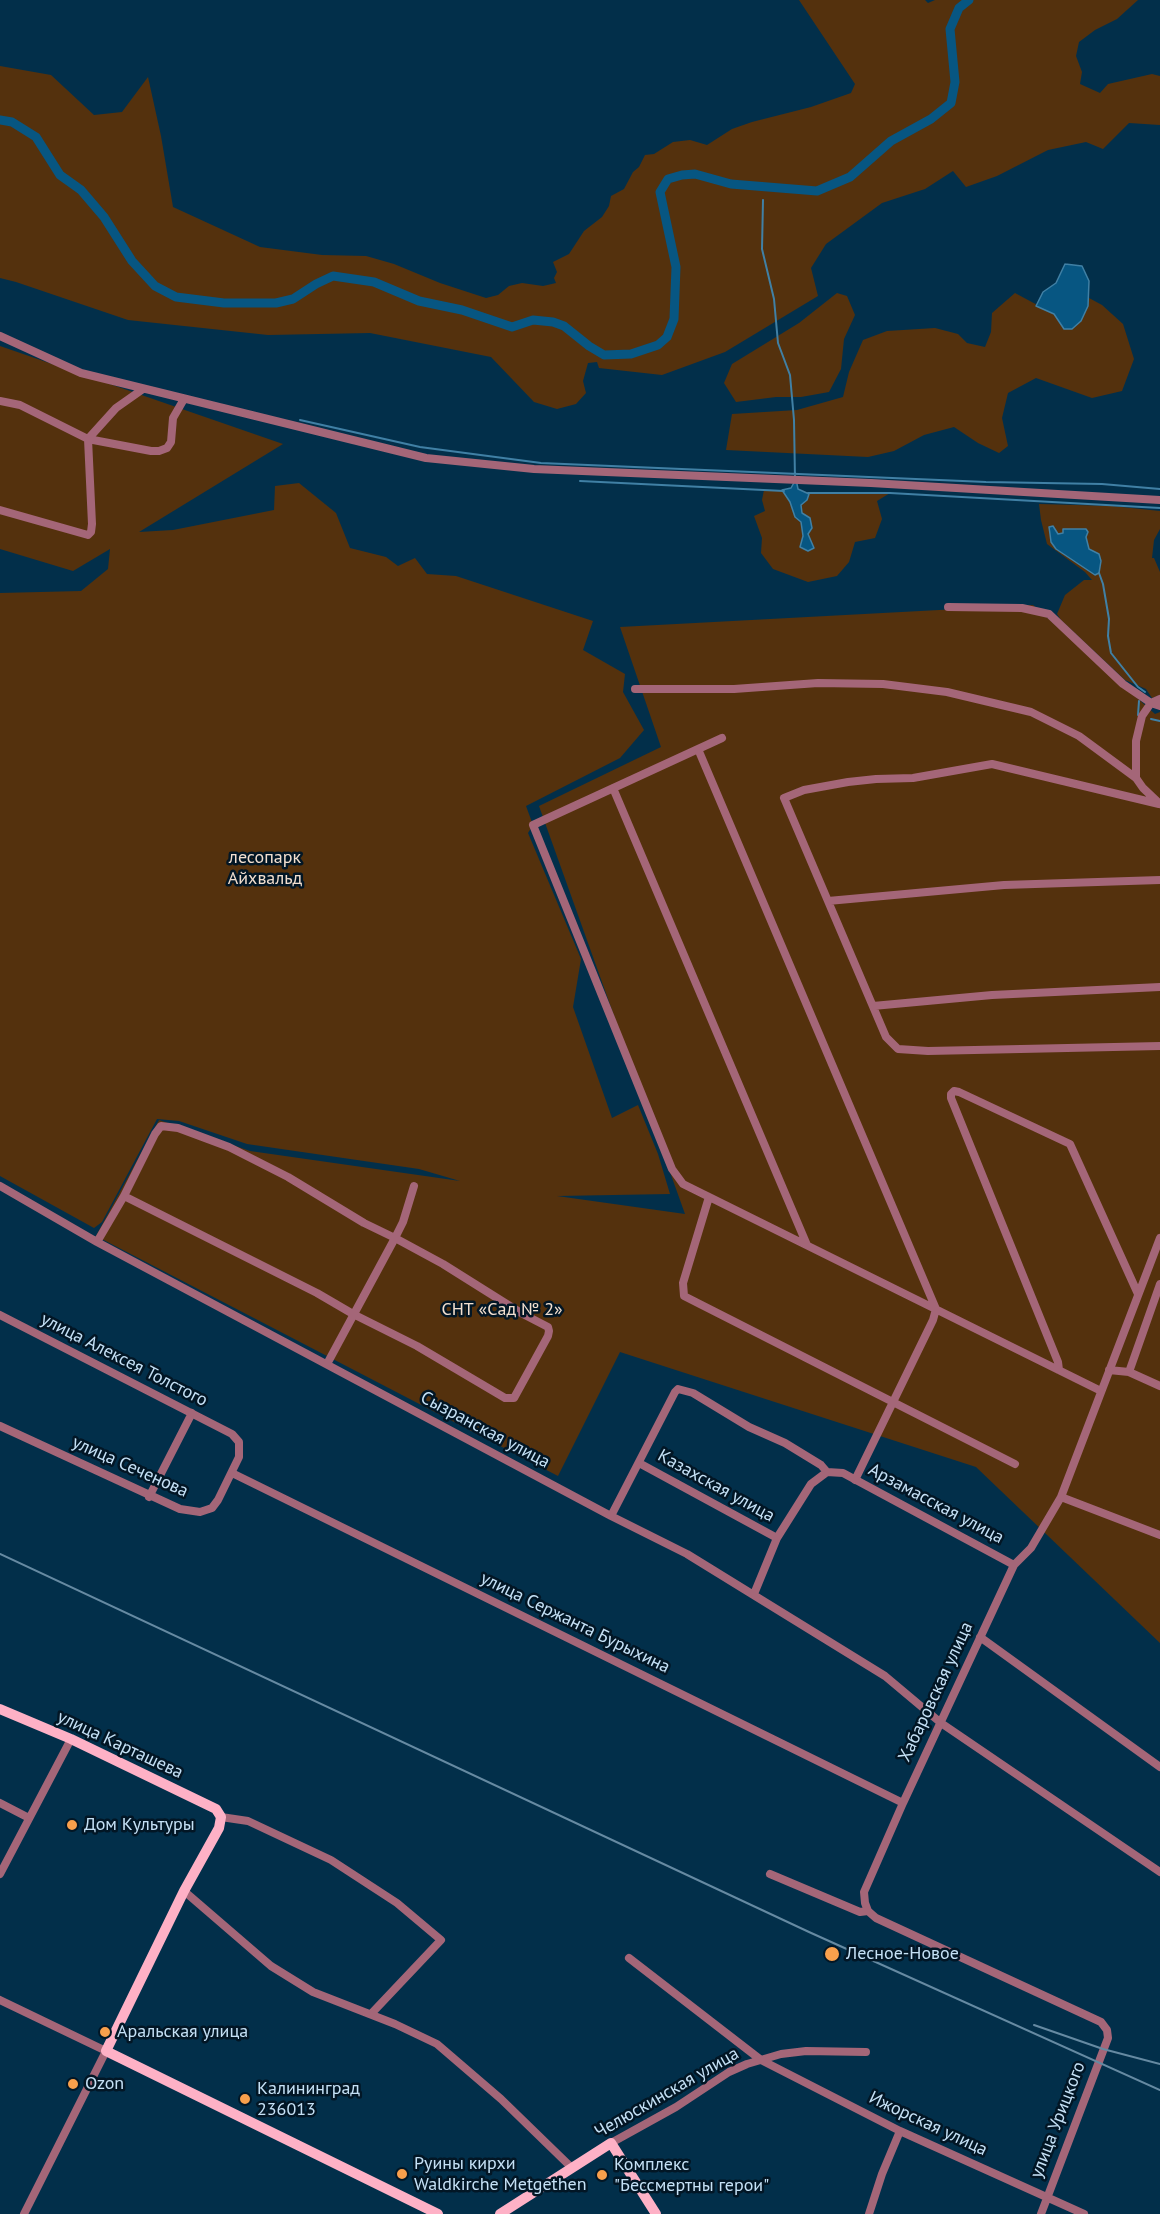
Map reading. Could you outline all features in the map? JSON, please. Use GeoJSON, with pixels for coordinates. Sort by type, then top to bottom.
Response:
{"type":"FeatureCollection","features":[{"type":"Feature","properties":{"kind":"main road","name":"улица Карташева"},"geometry":{"type":"LineString","coordinates":[[0,1709],[71,1739],[216,1809],[222,1817]]}},
{"type":"Feature","properties":{"kind":"main road"},"geometry":{"type":"LineString","coordinates":[[222,1817],[219,1828],[184,1891],[106,2051],[438,2214]]}},
{"type":"Feature","properties":{"kind":"main road"},"geometry":{"type":"LineString","coordinates":[[611,2143],[656,2214]]}},
{"type":"Feature","properties":{"kind":"main road","name":"Челюскинская улица"},"geometry":{"type":"LineString","coordinates":[[500,2214],[611,2143]]}},
{"type":"Feature","properties":{"kind":"street"},"geometry":{"type":"LineString","coordinates":[[0,336],[81,373],[437,459],[534,469],[871,483],[1160,500]]}},
{"type":"Feature","properties":{"kind":"street"},"geometry":{"type":"LineString","coordinates":[[0,510],[88,535],[92,524],[88,439],[116,408],[143,388]]}},
{"type":"Feature","properties":{"kind":"street"},"geometry":{"type":"LineString","coordinates":[[0,401],[20,405],[88,439],[159,451],[167,448],[171,442],[173,418],[184,399]]}},
{"type":"Feature","properties":{"kind":"street"},"geometry":{"type":"LineString","coordinates":[[948,607],[1022,608],[1049,614],[1123,684],[1157,703],[1142,716],[1137,741],[1136,778]]}},
{"type":"Feature","properties":{"kind":"street"},"geometry":{"type":"LineString","coordinates":[[635,689],[734,689],[818,683],[872,683],[947,692],[1031,712],[1079,736],[1136,778],[1159,804]]}},
{"type":"Feature","properties":{"kind":"street"},"geometry":{"type":"LineString","coordinates":[[722,738],[533,825],[672,1169],[683,1184],[1101,1391]]}},
{"type":"Feature","properties":{"kind":"street"},"geometry":{"type":"LineString","coordinates":[[698,749],[936,1309],[933,1320],[855,1480]]}},
{"type":"Feature","properties":{"kind":"street"},"geometry":{"type":"LineString","coordinates":[[1159,804],[992,765],[913,778],[876,779],[804,790],[784,798],[886,1037],[898,1049],[927,1051],[1160,1046]]}},
{"type":"Feature","properties":{"kind":"street"},"geometry":{"type":"LineString","coordinates":[[613,788],[807,1245]]}},
{"type":"Feature","properties":{"kind":"street"},"geometry":{"type":"LineString","coordinates":[[828,900],[1004,885],[1160,880]]}},
{"type":"Feature","properties":{"kind":"street"},"geometry":{"type":"LineString","coordinates":[[873,1006],[992,995],[1160,987]]}},
{"type":"Feature","properties":{"kind":"street"},"geometry":{"type":"LineString","coordinates":[[1059,1370],[1058,1362],[951,1098],[954,1091],[1070,1144],[1138,1294]]}},
{"type":"Feature","properties":{"kind":"street"},"geometry":{"type":"LineString","coordinates":[[97,1242],[124,1196],[155,1134],[161,1126],[178,1128],[229,1147],[263,1164],[364,1223],[443,1264],[521,1313],[548,1327],[548,1336],[516,1394],[511,1399],[505,1398],[417,1346],[124,1196]]}},
{"type":"Feature","properties":{"kind":"street","name":"Сызранская улица"},"geometry":{"type":"LineString","coordinates":[[0,1186],[97,1242],[611,1516],[687,1554],[885,1676],[941,1723],[1160,1872]]}},
{"type":"Feature","properties":{"kind":"street"},"geometry":{"type":"LineString","coordinates":[[327,1364],[403,1222],[414,1186]]}},
{"type":"Feature","properties":{"kind":"street"},"geometry":{"type":"LineString","coordinates":[[709,1197],[683,1283],[684,1296],[1015,1464]]}},
{"type":"Feature","properties":{"kind":"street","name":"Хабаровская улица"},"geometry":{"type":"LineString","coordinates":[[868,1911],[864,1892],[867,1882],[1014,1565],[1031,1548],[1061,1497],[1160,1238]]}},
{"type":"Feature","properties":{"kind":"street"},"geometry":{"type":"LineString","coordinates":[[1129,1372],[1160,1284]]}},
{"type":"Feature","properties":{"kind":"street","name":"улица Алексея Толстого"},"geometry":{"type":"LineString","coordinates":[[0,1315],[232,1434]]}},
{"type":"Feature","properties":{"kind":"street"},"geometry":{"type":"LineString","coordinates":[[1109,1370],[1129,1372],[1160,1386]]}},
{"type":"Feature","properties":{"kind":"street"},"geometry":{"type":"LineString","coordinates":[[611,1516],[678,1389],[693,1393],[749,1426],[785,1443],[821,1465],[827,1472],[812,1484],[777,1538],[754,1594]]}},
{"type":"Feature","properties":{"kind":"street"},"geometry":{"type":"LineString","coordinates":[[149,1497],[192,1413]]}},
{"type":"Feature","properties":{"kind":"street","name":"улица Сеченова"},"geometry":{"type":"LineString","coordinates":[[0,1426],[149,1497],[180,1509],[200,1512],[212,1508],[218,1500],[239,1457],[239,1442],[232,1434]]}},
{"type":"Feature","properties":{"kind":"street","name":"Казахская улица"},"geometry":{"type":"LineString","coordinates":[[639,1463],[777,1538]]}},
{"type":"Feature","properties":{"kind":"street","name":"Арзамасская улица"},"geometry":{"type":"LineString","coordinates":[[827,1472],[843,1473],[1014,1565]]}},
{"type":"Feature","properties":{"kind":"street","name":"улица Сержанта Бурыхина"},"geometry":{"type":"LineString","coordinates":[[232,1473],[903,1803]]}},
{"type":"Feature","properties":{"kind":"street"},"geometry":{"type":"LineString","coordinates":[[1061,1497],[1160,1535]]}},
{"type":"Feature","properties":{"kind":"street"},"geometry":{"type":"LineString","coordinates":[[980,1636],[1160,1767]]}},
{"type":"Feature","properties":{"kind":"street"},"geometry":{"type":"LineString","coordinates":[[0,1874],[71,1739]]}},
{"type":"Feature","properties":{"kind":"street"},"geometry":{"type":"LineString","coordinates":[[0,1803],[29,1818]]}},
{"type":"Feature","properties":{"kind":"street"},"geometry":{"type":"LineString","coordinates":[[222,1817],[249,1821],[331,1860],[397,1903],[441,1940],[371,2014]]}},
{"type":"Feature","properties":{"kind":"street"},"geometry":{"type":"LineString","coordinates":[[770,1874],[860,1912],[868,1911]]}},
{"type":"Feature","properties":{"kind":"street"},"geometry":{"type":"LineString","coordinates":[[184,1891],[271,1966],[313,1992],[437,2043],[501,2099],[572,2168]]}},
{"type":"Feature","properties":{"kind":"street","name":"улица Урицкого"},"geometry":{"type":"LineString","coordinates":[[868,1911],[876,1918],[1101,2022],[1107,2030],[1108,2038],[1041,2214]]}},
{"type":"Feature","properties":{"kind":"street","name":"Ижорская улица"},"geometry":{"type":"LineString","coordinates":[[629,1958],[761,2060],[900,2131],[1084,2214]]}},
{"type":"Feature","properties":{"kind":"street"},"geometry":{"type":"LineString","coordinates":[[0,2000],[106,2051],[25,2214]]}},
{"type":"Feature","properties":{"kind":"street","name":"Челюскинская улица"},"geometry":{"type":"LineString","coordinates":[[611,2143],[676,2106],[729,2072],[761,2060],[806,2050],[866,2052]]}},
{"type":"Feature","properties":{"kind":"street"},"geometry":{"type":"LineString","coordinates":[[869,2214],[882,2174],[900,2131]]}},
{"type":"Feature","properties":{"kind":"green space"},"geometry":{"type":"Polygon","coordinates":[[[799,0],[925,0],[928,3],[935,0],[1138,0],[1117,19],[1095,30],[1079,42],[1076,56],[1082,72],[1080,84],[1100,93],[1108,84],[1152,74],[1160,76],[1160,125],[1129,123],[1103,149],[1086,142],[1048,150],[997,176],[966,187],[953,171],[925,189],[882,203],[826,244],[811,268],[818,296],[725,352],[662,375],[599,368],[597,362],[588,363],[583,381],[586,393],[576,404],[557,409],[534,402],[491,357],[370,333],[268,335],[128,320],[0,278],[0,66],[51,75],[94,115],[122,112],[148,77],[173,207],[260,247],[322,255],[366,256],[486,298],[498,295],[509,286],[522,283],[543,286],[556,283],[554,278],[557,272],[553,262],[569,254],[584,231],[602,217],[609,206],[611,196],[624,189],[645,155],[654,154],[673,142],[690,140],[707,145],[732,129],[811,107],[851,93],[855,84],[799,0]]]}},
{"type":"Feature","properties":{"kind":"green space"},"geometry":{"type":"Polygon","coordinates":[[[837,293],[847,296],[855,315],[844,339],[841,369],[829,392],[801,397],[776,397],[736,402],[724,383],[732,364],[799,323],[837,293]]]}},
{"type":"Feature","properties":{"kind":"green space"},"geometry":{"type":"Polygon","coordinates":[[[1015,293],[1054,314],[1064,329],[1081,321],[1089,298],[1102,305],[1123,324],[1134,359],[1122,391],[1092,398],[1036,378],[1008,393],[1002,418],[1008,446],[999,453],[978,443],[954,427],[924,435],[894,451],[868,457],[726,450],[732,414],[797,410],[843,397],[849,372],[863,340],[887,331],[935,328],[958,334],[967,343],[985,347],[991,332],[992,313],[1015,293]]]}},
{"type":"Feature","properties":{"kind":"green space"},"geometry":{"type":"Polygon","coordinates":[[[0,346],[283,444],[139,532],[173,530],[274,510],[275,486],[299,483],[336,513],[350,548],[386,557],[398,566],[415,558],[427,574],[456,576],[593,621],[583,650],[625,674],[623,692],[644,730],[620,758],[526,806],[533,825],[528,833],[581,959],[573,1007],[612,1118],[638,1105],[658,1154],[670,1194],[557,1196],[685,1214],[539,806],[661,747],[620,627],[1033,605],[1155,714],[1160,712],[1160,1643],[976,1467],[620,1352],[558,1476],[96,1236],[159,1120],[250,1151],[460,1181],[419,1169],[247,1144],[179,1121],[157,1119],[102,1222],[94,1228],[0,1176],[0,593],[81,591],[108,569],[110,549],[73,571],[0,549],[0,346]]]}},
{"type":"Feature","properties":{"kind":"green space"},"geometry":{"type":"Polygon","coordinates":[[[795,479],[798,489],[808,493],[890,493],[877,501],[882,519],[875,538],[855,542],[849,562],[837,576],[808,582],[773,569],[761,553],[762,538],[754,516],[765,511],[762,500],[764,490],[791,488],[795,479]]]}},
{"type":"Feature","properties":{"kind":"green space"},"geometry":{"type":"Polygon","coordinates":[[[1039,504],[1112,506],[1160,511],[1160,529],[1154,540],[1152,558],[1160,572],[1160,695],[1152,698],[1146,689],[1125,680],[1057,614],[1065,595],[1084,580],[1092,580],[1085,572],[1047,544],[1039,504]]]}},
{"type":"Feature","properties":{"kind":"water"},"geometry":{"type":"Polygon","coordinates":[[[1065,264],[1082,266],[1089,281],[1088,306],[1081,321],[1072,329],[1064,329],[1054,314],[1036,306],[1043,292],[1056,283],[1065,264]]]}},
{"type":"Feature","properties":{"kind":"water"},"geometry":{"type":"Polygon","coordinates":[[[796,479],[798,489],[809,494],[807,500],[801,505],[802,513],[810,518],[812,528],[808,534],[814,548],[808,551],[800,547],[803,536],[801,522],[795,517],[790,502],[782,490],[791,488],[796,479]]]}},
{"type":"Feature","properties":{"kind":"water"},"geometry":{"type":"Polygon","coordinates":[[[1053,526],[1058,534],[1063,533],[1063,529],[1086,529],[1089,549],[1099,554],[1101,561],[1099,573],[1095,575],[1056,549],[1051,542],[1049,527],[1053,526]]]}},
{"type":"Feature","properties":{"kind":"waterway"},"geometry":{"type":"LineString","coordinates":[[0,120],[12,122],[36,137],[60,175],[81,190],[104,217],[132,261],[155,286],[176,297],[224,303],[276,303],[293,299],[333,276],[374,282],[419,301],[462,310],[512,327],[533,320],[553,322],[564,326],[604,355],[631,354],[658,345],[667,337],[674,319],[676,267],[660,192],[668,179],[695,174],[731,184],[817,191],[850,177],[891,141],[931,119],[951,103],[955,82],[950,29],[959,8],[969,0]]}},
{"type":"Feature","properties":{"kind":"waterway"},"geometry":{"type":"LineString","coordinates":[[763,200],[762,249],[774,299],[778,343],[790,375],[794,420],[795,479]]}},
{"type":"Feature","properties":{"kind":"waterway"},"geometry":{"type":"LineString","coordinates":[[300,420],[420,447],[541,463],[986,482],[1102,484],[1160,489]]}},
{"type":"Feature","properties":{"kind":"waterway"},"geometry":{"type":"LineString","coordinates":[[580,481],[784,491]]}},
{"type":"Feature","properties":{"kind":"waterway"},"geometry":{"type":"LineString","coordinates":[[808,493],[890,493],[1160,508]]}},
{"type":"Feature","properties":{"kind":"waterway"},"geometry":{"type":"LineString","coordinates":[[1099,573],[1109,619],[1108,636],[1111,653],[1138,687],[1145,692]]}},
{"type":"Feature","properties":{"kind":"waterway"},"geometry":{"type":"LineString","coordinates":[[1138,715],[1139,701]]}},
{"type":"Feature","properties":{"kind":"waterway"},"geometry":{"type":"LineString","coordinates":[[1151,719],[1160,721]]}},
{"type":"Feature","properties":{"kind":"railway"},"geometry":{"type":"LineString","coordinates":[[0,1554],[809,1932],[1160,2090]]}},
{"type":"Feature","properties":{"kind":"railway"},"geometry":{"type":"LineString","coordinates":[[1034,2025],[1103,2049],[1160,2064]]}},
{"type":"Feature","properties":{"kind":"place","name":"Дом Культуры"},"geometry":{"type":"Point","coordinates":[72,1825]}},
{"type":"Feature","properties":{"kind":"place","name":"Лесное-Новое"},"geometry":{"type":"Point","coordinates":[832,1954]}},
{"type":"Feature","properties":{"kind":"place","name":"Аральская улица"},"geometry":{"type":"Point","coordinates":[105,2032]}},
{"type":"Feature","properties":{"kind":"place","name":"Ozon"},"geometry":{"type":"Point","coordinates":[73,2084]}},
{"type":"Feature","properties":{"kind":"place","name":"Калининград 236013"},"geometry":{"type":"Point","coordinates":[245,2099]}},
{"type":"Feature","properties":{"kind":"place","name":"Руины кирхи Waldkirche Metgethen"},"geometry":{"type":"Point","coordinates":[402,2174]}},
{"type":"Feature","properties":{"kind":"place","name":"Комплекс \"Бессмертны герои\""},"geometry":{"type":"Point","coordinates":[602,2175]}},
{"type":"Feature","properties":{"kind":"park label","name":"лесопарк Айхвальд"},"geometry":{"type":"Point","coordinates":[265,868]}},
{"type":"Feature","properties":{"kind":"park label","name":"СНТ «Сад № 2»"},"geometry":{"type":"Point","coordinates":[502,1310]}}]}
